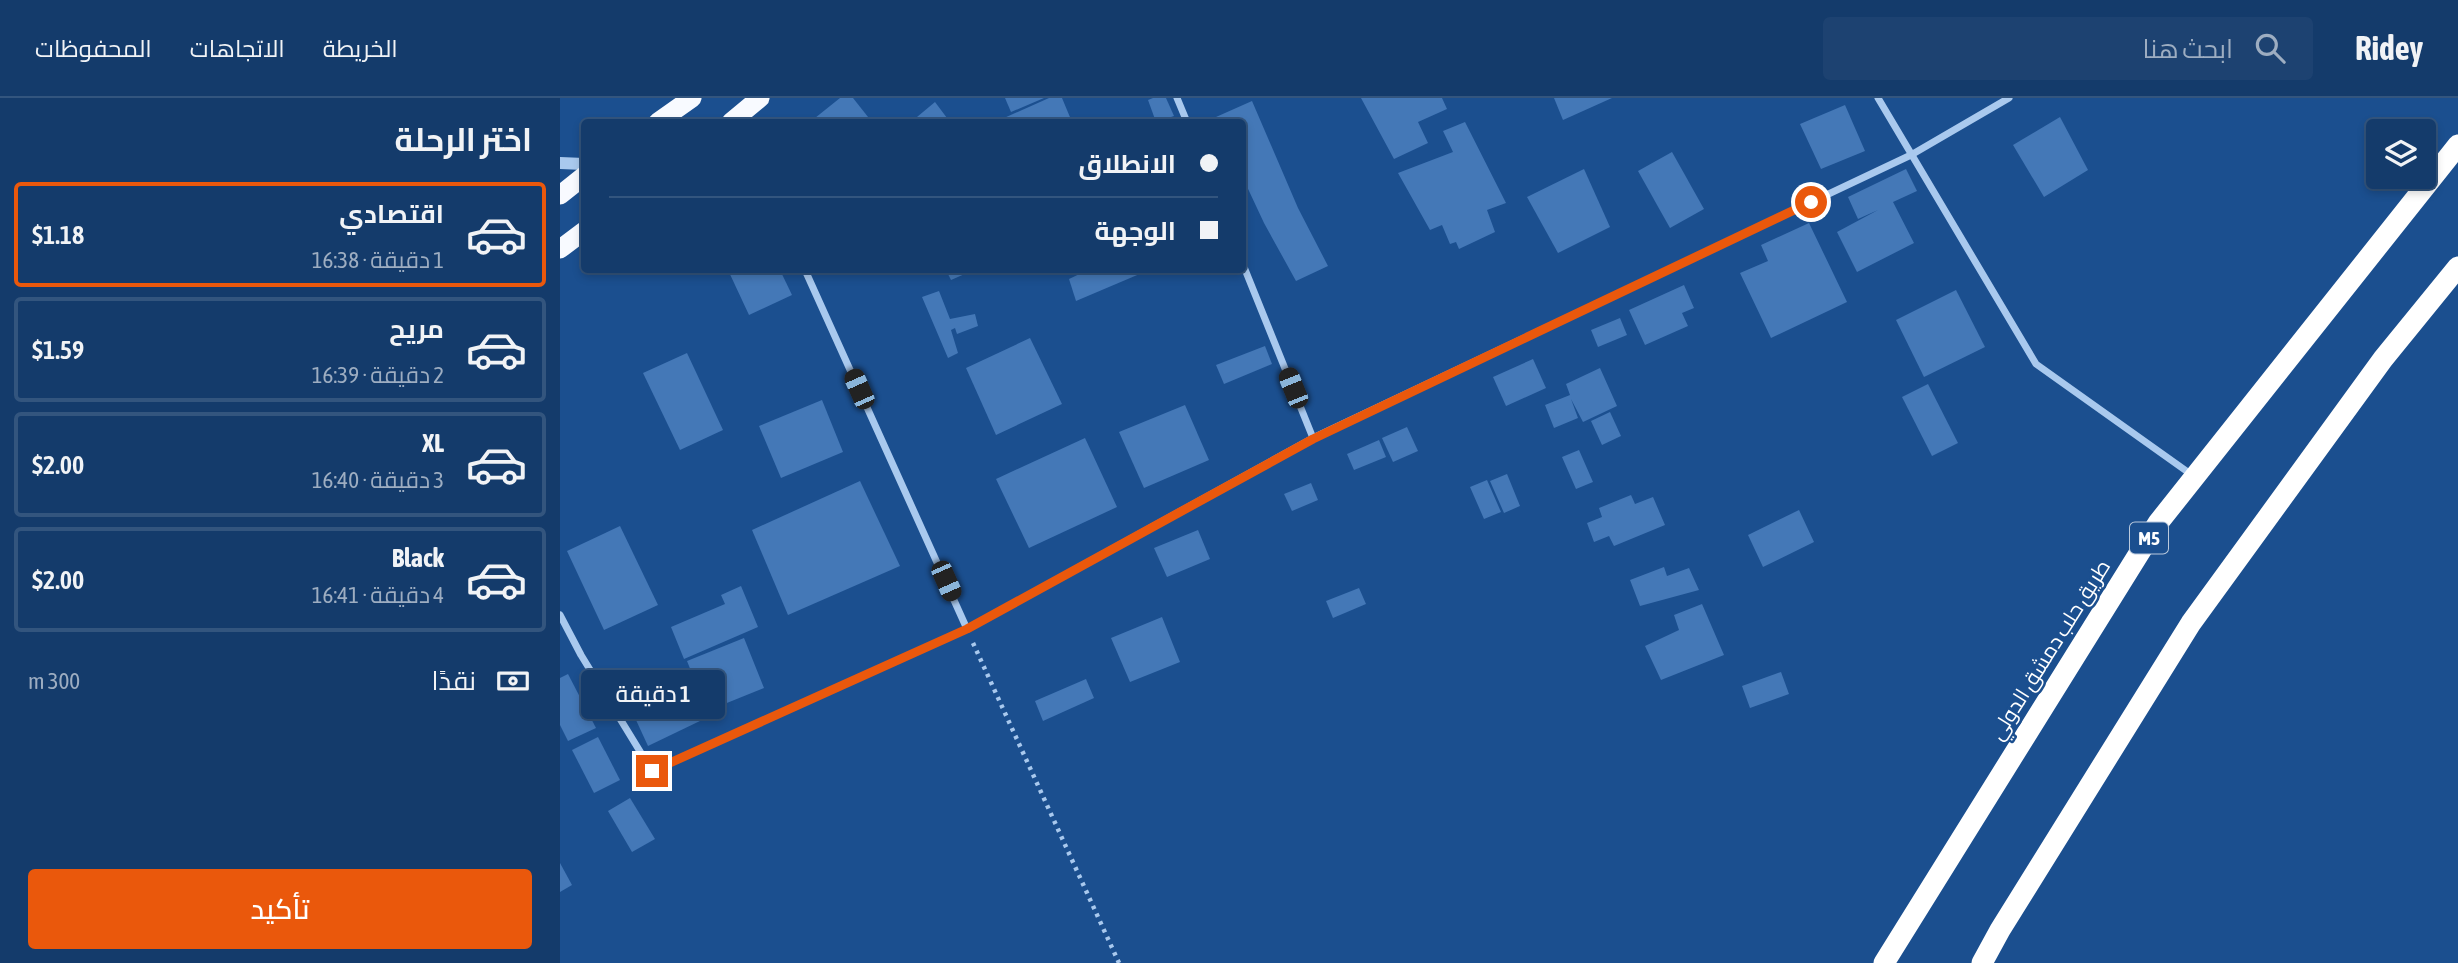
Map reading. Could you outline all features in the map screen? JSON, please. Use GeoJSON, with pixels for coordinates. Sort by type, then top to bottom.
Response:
{"type":"FeatureCollection","features":[{"type":"Feature","properties":{"kind":"highway"},"geometry":{"type":"LineString","coordinates":[[662,119],[692,98]]}},
{"type":"Feature","properties":{"kind":"highway"},"geometry":{"type":"LineString","coordinates":[[738,119],[760,98]]}},
{"type":"Feature","properties":{"kind":"highway","name":"طريق حلب دمشق الدولي"},"geometry":{"type":"LineString","coordinates":[[1884,963],[2158,523],[2458,145]]}},
{"type":"Feature","properties":{"kind":"highway"},"geometry":{"type":"LineString","coordinates":[[560,195],[581,178]]}},
{"type":"Feature","properties":{"kind":"highway"},"geometry":{"type":"LineString","coordinates":[[560,249],[581,233]]}},
{"type":"Feature","properties":{"kind":"highway"},"geometry":{"type":"LineString","coordinates":[[1982,963],[2192,623],[2383,359],[2458,267]]}},
{"type":"Feature","properties":{"kind":"street"},"geometry":{"type":"LineString","coordinates":[[1177,98],[1186,119]]}},
{"type":"Feature","properties":{"kind":"street"},"geometry":{"type":"LineString","coordinates":[[1878,98],[2036,364],[2195,477]]}},
{"type":"Feature","properties":{"kind":"street"},"geometry":{"type":"LineString","coordinates":[[560,615],[581,655],[652,771],[967,629],[1313,439],[1911,155],[2009,98]]}},
{"type":"Feature","properties":{"kind":"street"},"geometry":{"type":"LineString","coordinates":[[560,163],[581,164]]}},
{"type":"Feature","properties":{"kind":"street"},"geometry":{"type":"LineString","coordinates":[[1246,272],[1313,439]]}},
{"type":"Feature","properties":{"kind":"street"},"geometry":{"type":"LineString","coordinates":[[806,273],[967,629]]}},
{"type":"Feature","properties":{"kind":"path"},"geometry":{"type":"LineString","coordinates":[[967,629],[1119,963]]}},
{"type":"Feature","properties":{"kind":"building"},"geometry":{"type":"Polygon","coordinates":[[[840,98],[853,98],[870,119],[814,119],[840,98]]]}},
{"type":"Feature","properties":{"kind":"building"},"geometry":{"type":"Polygon","coordinates":[[[1005,98],[1044,98],[1011,112],[1005,98]]]}},
{"type":"Feature","properties":{"kind":"building"},"geometry":{"type":"Polygon","coordinates":[[[1049,98],[1062,98],[1071,119],[1004,119],[1049,98]]]}},
{"type":"Feature","properties":{"kind":"building"},"geometry":{"type":"Polygon","coordinates":[[[1166,98],[1174,116],[1155,119],[1148,100],[1166,98]]]}},
{"type":"Feature","properties":{"kind":"building"},"geometry":{"type":"Polygon","coordinates":[[[1361,98],[1442,98],[1447,109],[1418,122],[1428,143],[1394,159],[1361,98]]]}},
{"type":"Feature","properties":{"kind":"building"},"geometry":{"type":"Polygon","coordinates":[[[1554,98],[1612,98],[1563,120],[1554,98]]]}},
{"type":"Feature","properties":{"kind":"building"},"geometry":{"type":"Polygon","coordinates":[[[1252,101],[1298,208],[1328,266],[1296,281],[1246,185],[1246,119],[1216,117],[1252,101]]]}},
{"type":"Feature","properties":{"kind":"building"},"geometry":{"type":"Polygon","coordinates":[[[935,102],[948,119],[915,119],[935,102]]]}},
{"type":"Feature","properties":{"kind":"building"},"geometry":{"type":"Polygon","coordinates":[[[1845,105],[1865,151],[1821,169],[1800,124],[1845,105]]]}},
{"type":"Feature","properties":{"kind":"building"},"geometry":{"type":"Polygon","coordinates":[[[2060,117],[2088,170],[2044,197],[2013,145],[2060,117]]]}},
{"type":"Feature","properties":{"kind":"building"},"geometry":{"type":"Polygon","coordinates":[[[1465,122],[1506,203],[1487,210],[1495,232],[1459,249],[1456,242],[1450,244],[1442,225],[1430,230],[1398,173],[1453,152],[1443,131],[1465,122]]]}},
{"type":"Feature","properties":{"kind":"building"},"geometry":{"type":"Polygon","coordinates":[[[1672,152],[1704,209],[1670,228],[1638,171],[1672,152]]]}},
{"type":"Feature","properties":{"kind":"building"},"geometry":{"type":"Polygon","coordinates":[[[1584,169],[1610,227],[1558,253],[1527,197],[1584,169]]]}},
{"type":"Feature","properties":{"kind":"building"},"geometry":{"type":"Polygon","coordinates":[[[1906,169],[1917,191],[1893,202],[1914,243],[1857,272],[1837,232],[1878,210],[1858,219],[1848,197],[1906,169]]]}},
{"type":"Feature","properties":{"kind":"building"},"geometry":{"type":"Polygon","coordinates":[[[1809,223],[1847,302],[1771,338],[1740,273],[1768,261],[1761,245],[1809,223]]]}},
{"type":"Feature","properties":{"kind":"building"},"geometry":{"type":"Polygon","coordinates":[[[729,273],[781,273],[792,295],[749,315],[729,273]]]}},
{"type":"Feature","properties":{"kind":"building"},"geometry":{"type":"Polygon","coordinates":[[[948,273],[967,273],[951,280],[948,273]]]}},
{"type":"Feature","properties":{"kind":"building"},"geometry":{"type":"Polygon","coordinates":[[[1082,273],[1142,273],[1076,301],[1069,279],[1082,273]]]}},
{"type":"Feature","properties":{"kind":"building"},"geometry":{"type":"Polygon","coordinates":[[[1684,285],[1694,308],[1682,313],[1688,326],[1645,345],[1629,310],[1684,285]]]}},
{"type":"Feature","properties":{"kind":"building"},"geometry":{"type":"Polygon","coordinates":[[[1956,290],[1985,347],[1924,377],[1896,320],[1956,290]]]}},
{"type":"Feature","properties":{"kind":"building"},"geometry":{"type":"Polygon","coordinates":[[[939,291],[950,319],[975,314],[978,326],[957,334],[955,328],[951,330],[958,353],[948,358],[922,297],[939,291]]]}},
{"type":"Feature","properties":{"kind":"building"},"geometry":{"type":"Polygon","coordinates":[[[1620,318],[1627,335],[1598,347],[1591,330],[1620,318]]]}},
{"type":"Feature","properties":{"kind":"building"},"geometry":{"type":"Polygon","coordinates":[[[1030,338],[1062,404],[996,435],[966,368],[1030,338]]]}},
{"type":"Feature","properties":{"kind":"building"},"geometry":{"type":"Polygon","coordinates":[[[1265,346],[1272,364],[1224,384],[1216,365],[1265,346]]]}},
{"type":"Feature","properties":{"kind":"building"},"geometry":{"type":"Polygon","coordinates":[[[687,353],[723,430],[680,450],[643,373],[687,353]]]}},
{"type":"Feature","properties":{"kind":"building"},"geometry":{"type":"Polygon","coordinates":[[[1533,359],[1546,388],[1506,406],[1493,377],[1533,359]]]}},
{"type":"Feature","properties":{"kind":"building"},"geometry":{"type":"Polygon","coordinates":[[[1600,368],[1617,406],[1583,422],[1571,399],[1578,418],[1554,428],[1545,405],[1570,395],[1566,384],[1600,368]]]}},
{"type":"Feature","properties":{"kind":"building"},"geometry":{"type":"Polygon","coordinates":[[[1928,384],[1958,443],[1932,456],[1902,397],[1928,384]]]}},
{"type":"Feature","properties":{"kind":"building"},"geometry":{"type":"Polygon","coordinates":[[[822,400],[843,452],[781,478],[759,426],[822,400]]]}},
{"type":"Feature","properties":{"kind":"building"},"geometry":{"type":"Polygon","coordinates":[[[1185,405],[1209,460],[1144,488],[1119,432],[1185,405]]]}},
{"type":"Feature","properties":{"kind":"building"},"geometry":{"type":"Polygon","coordinates":[[[1610,412],[1621,436],[1602,445],[1591,421],[1610,412]]]}},
{"type":"Feature","properties":{"kind":"building"},"geometry":{"type":"Polygon","coordinates":[[[1407,427],[1418,451],[1393,462],[1382,438],[1407,427]]]}},
{"type":"Feature","properties":{"kind":"building"},"geometry":{"type":"Polygon","coordinates":[[[1085,438],[1117,507],[1029,548],[996,479],[1085,438]]]}},
{"type":"Feature","properties":{"kind":"building"},"geometry":{"type":"Polygon","coordinates":[[[1379,440],[1386,457],[1354,470],[1347,454],[1379,440]]]}},
{"type":"Feature","properties":{"kind":"building"},"geometry":{"type":"Polygon","coordinates":[[[1579,450],[1593,482],[1576,489],[1562,457],[1579,450]]]}},
{"type":"Feature","properties":{"kind":"building"},"geometry":{"type":"Polygon","coordinates":[[[1507,474],[1520,506],[1504,513],[1490,481],[1507,474]]]}},
{"type":"Feature","properties":{"kind":"building"},"geometry":{"type":"Polygon","coordinates":[[[1487,480],[1501,512],[1484,519],[1470,487],[1487,480]]]}},
{"type":"Feature","properties":{"kind":"building"},"geometry":{"type":"Polygon","coordinates":[[[860,481],[900,566],[788,615],[752,530],[860,481]]]}},
{"type":"Feature","properties":{"kind":"building"},"geometry":{"type":"Polygon","coordinates":[[[1311,483],[1318,500],[1292,511],[1284,494],[1311,483]]]}},
{"type":"Feature","properties":{"kind":"building"},"geometry":{"type":"Polygon","coordinates":[[[1631,495],[1635,504],[1653,497],[1665,525],[1614,546],[1609,536],[1594,542],[1587,523],[1602,517],[1599,508],[1631,495]]]}},
{"type":"Feature","properties":{"kind":"building"},"geometry":{"type":"Polygon","coordinates":[[[1799,510],[1814,542],[1763,567],[1748,535],[1799,510]]]}},
{"type":"Feature","properties":{"kind":"building"},"geometry":{"type":"Polygon","coordinates":[[[620,526],[658,605],[604,630],[567,551],[620,526]]]}},
{"type":"Feature","properties":{"kind":"building"},"geometry":{"type":"Polygon","coordinates":[[[1198,530],[1210,559],[1167,577],[1154,548],[1198,530]]]}},
{"type":"Feature","properties":{"kind":"building"},"geometry":{"type":"Polygon","coordinates":[[[1664,567],[1667,576],[1689,568],[1699,590],[1640,606],[1630,580],[1664,567]]]}},
{"type":"Feature","properties":{"kind":"building"},"geometry":{"type":"Polygon","coordinates":[[[741,586],[758,627],[684,659],[671,627],[725,604],[721,595],[741,586]]]}},
{"type":"Feature","properties":{"kind":"building"},"geometry":{"type":"Polygon","coordinates":[[[1359,588],[1366,604],[1333,618],[1326,601],[1359,588]]]}},
{"type":"Feature","properties":{"kind":"building"},"geometry":{"type":"Polygon","coordinates":[[[1702,604],[1724,655],[1661,680],[1645,646],[1679,630],[1674,615],[1702,604]]]}},
{"type":"Feature","properties":{"kind":"building"},"geometry":{"type":"Polygon","coordinates":[[[1162,617],[1180,662],[1130,682],[1111,638],[1162,617]]]}},
{"type":"Feature","properties":{"kind":"building"},"geometry":{"type":"Polygon","coordinates":[[[744,638],[764,688],[707,711],[687,661],[744,638]]]}},
{"type":"Feature","properties":{"kind":"building"},"geometry":{"type":"Polygon","coordinates":[[[1781,672],[1789,694],[1750,708],[1742,686],[1781,672]]]}},
{"type":"Feature","properties":{"kind":"building"},"geometry":{"type":"Polygon","coordinates":[[[568,674],[596,728],[568,741],[560,725],[560,678],[568,674]]]}},
{"type":"Feature","properties":{"kind":"building"},"geometry":{"type":"Polygon","coordinates":[[[1086,679],[1094,698],[1043,721],[1035,701],[1086,679]]]}},
{"type":"Feature","properties":{"kind":"building"},"geometry":{"type":"Polygon","coordinates":[[[690,694],[702,720],[648,746],[636,720],[690,694]]]}},
{"type":"Feature","properties":{"kind":"building"},"geometry":{"type":"Polygon","coordinates":[[[598,737],[620,780],[594,793],[572,750],[598,737]]]}},
{"type":"Feature","properties":{"kind":"building"},"geometry":{"type":"Polygon","coordinates":[[[630,798],[655,839],[632,852],[608,811],[630,798]]]}},
{"type":"Feature","properties":{"kind":"building"},"geometry":{"type":"Polygon","coordinates":[[[560,863],[572,885],[560,892],[560,863]]]}},
{"type":"Feature","properties":{"kind":"route"},"geometry":{"type":"LineString","coordinates":[[652,771],[967,629],[1313,439],[1811,202]]}}]}
